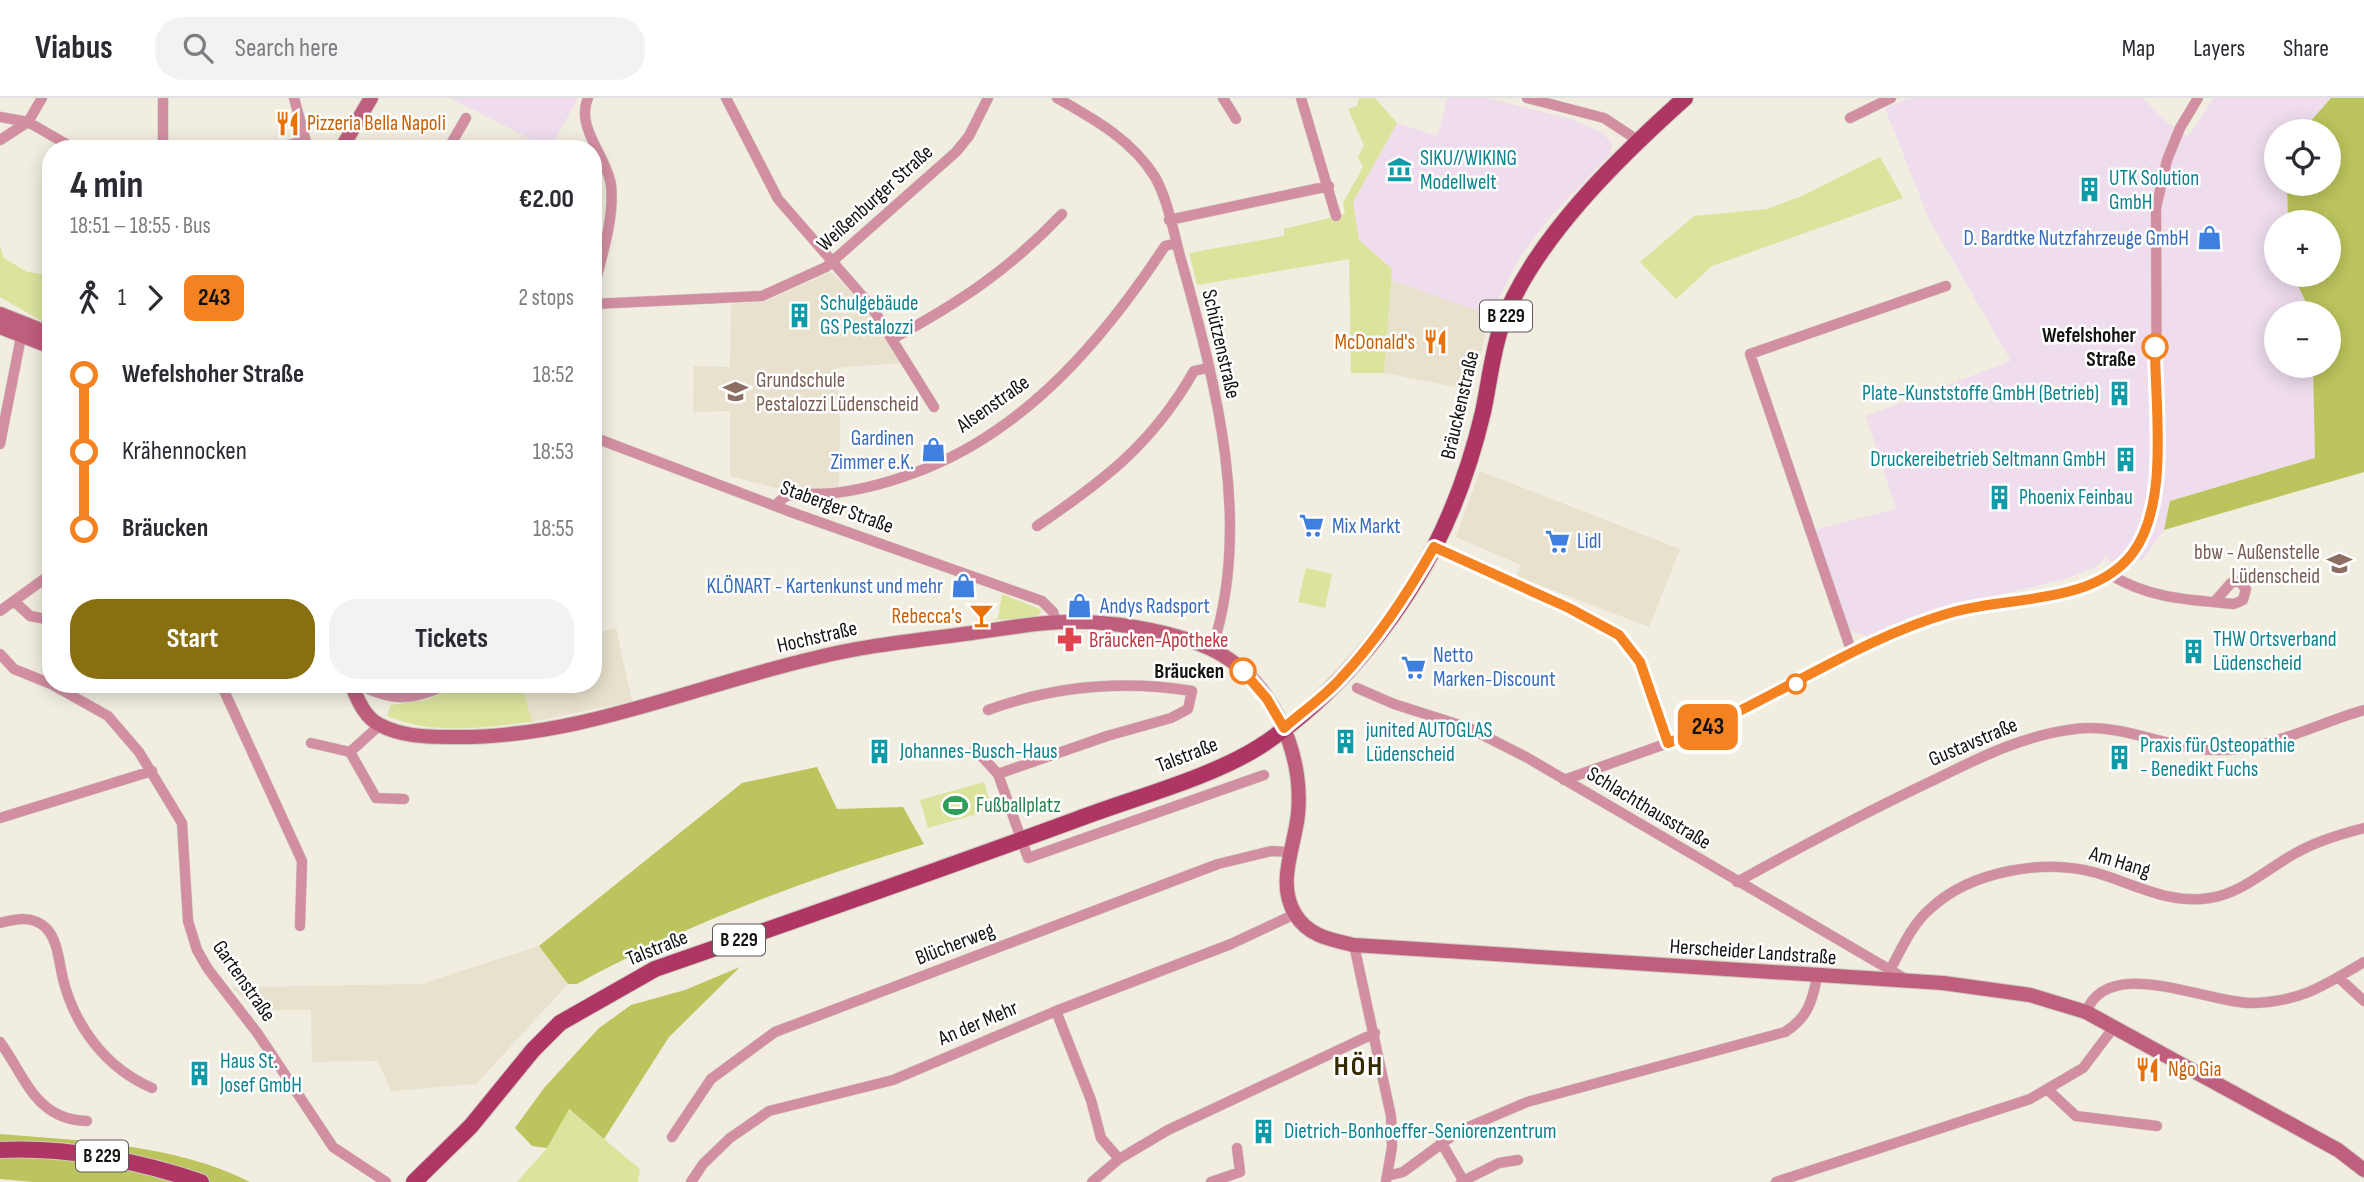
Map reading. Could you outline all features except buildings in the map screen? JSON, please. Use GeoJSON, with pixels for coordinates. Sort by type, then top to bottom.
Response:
{"type":"FeatureCollection","features":[{"type":"Feature","properties":{"kind":"main road"},"geometry":{"type":"LineString","coordinates":[[346,140],[371,98]]}},
{"type":"Feature","properties":{"kind":"main road","name":"Bräuckenstraße"},"geometry":{"type":"LineString","coordinates":[[1284,728],[1331,689],[1355,662],[1406,594],[1434,547],[1470,463],[1497,341],[1520,284],[1572,214],[1639,141],[1685,98]]}},
{"type":"Feature","properties":{"kind":"main road"},"geometry":{"type":"LineString","coordinates":[[0,314],[42,330]]}},
{"type":"Feature","properties":{"kind":"main road"},"geometry":{"type":"LineString","coordinates":[[0,327],[42,344]]}},
{"type":"Feature","properties":{"kind":"main road","name":"Hochstraße"},"geometry":{"type":"LineString","coordinates":[[380,725],[410,735],[438,737],[494,736],[542,730],[584,722],[771,668],[852,650],[1087,622],[1180,637],[1212,649],[1242,670],[1260,689],[1284,728]]}},
{"type":"Feature","properties":{"kind":"main road"},"geometry":{"type":"LineString","coordinates":[[356,693],[364,710],[380,725]]}},
{"type":"Feature","properties":{"kind":"main road"},"geometry":{"type":"LineString","coordinates":[[1284,728],[1299,796],[1287,891],[1294,914]]}},
{"type":"Feature","properties":{"kind":"main road","name":"Talstraße"},"geometry":{"type":"LineString","coordinates":[[414,1182],[471,1126],[533,1050],[560,1023],[617,988],[655,970],[1020,841],[1213,769],[1252,751],[1284,728]]}},
{"type":"Feature","properties":{"kind":"main road","name":"Herscheider Landstraße"},"geometry":{"type":"LineString","coordinates":[[1294,914],[1322,938],[1354,945],[1911,982],[2030,995],[2086,1012],[2338,1150],[2364,1170]]}},
{"type":"Feature","properties":{"kind":"main road","name":"B 229"},"geometry":{"type":"LineString","coordinates":[[0,1150],[81,1152],[126,1160],[201,1182]]}},
{"type":"Feature","properties":{"kind":"street"},"geometry":{"type":"LineString","coordinates":[[0,140],[28,122],[42,98]]}},
{"type":"Feature","properties":{"kind":"street"},"geometry":{"type":"LineString","coordinates":[[163,98],[163,140]]}},
{"type":"Feature","properties":{"kind":"street"},"geometry":{"type":"LineString","coordinates":[[295,98],[305,140]]}},
{"type":"Feature","properties":{"kind":"street"},"geometry":{"type":"LineString","coordinates":[[588,98],[585,119],[593,140]]}},
{"type":"Feature","properties":{"kind":"street"},"geometry":{"type":"LineString","coordinates":[[726,98],[778,199],[871,306],[934,407]]}},
{"type":"Feature","properties":{"kind":"street","name":"Weißenburger Straße"},"geometry":{"type":"LineString","coordinates":[[602,304],[762,296],[832,263],[956,152],[969,136],[988,98]]}},
{"type":"Feature","properties":{"kind":"street","name":"Schützenstraße"},"geometry":{"type":"LineString","coordinates":[[1057,98],[1121,137],[1130,147],[1156,179],[1176,243],[1223,446],[1229,507],[1224,601],[1212,649]]}},
{"type":"Feature","properties":{"kind":"street"},"geometry":{"type":"LineString","coordinates":[[1223,98],[1236,119]]}},
{"type":"Feature","properties":{"kind":"street"},"geometry":{"type":"LineString","coordinates":[[1301,98],[1336,216]]}},
{"type":"Feature","properties":{"kind":"street"},"geometry":{"type":"LineString","coordinates":[[1527,98],[1604,118],[1639,141]]}},
{"type":"Feature","properties":{"kind":"street"},"geometry":{"type":"LineString","coordinates":[[1850,118],[1891,98]]}},
{"type":"Feature","properties":{"kind":"street"},"geometry":{"type":"LineString","coordinates":[[1564,780],[1723,721],[1852,653],[1956,611],[2094,583],[2111,575],[2132,555],[2152,518],[2157,480],[2156,208],[2167,160],[2180,128],[2198,98]]}},
{"type":"Feature","properties":{"kind":"street"},"geometry":{"type":"LineString","coordinates":[[0,117],[28,122],[59,140]]}},
{"type":"Feature","properties":{"kind":"street"},"geometry":{"type":"LineString","coordinates":[[453,140],[466,118]]}},
{"type":"Feature","properties":{"kind":"street"},"geometry":{"type":"LineString","coordinates":[[602,162],[610,182],[612,199],[602,248]]}},
{"type":"Feature","properties":{"kind":"street"},"geometry":{"type":"LineString","coordinates":[[1169,220],[1329,186]]}},
{"type":"Feature","properties":{"kind":"street"},"geometry":{"type":"LineString","coordinates":[[892,339],[987,284],[1026,251],[1062,214]]}},
{"type":"Feature","properties":{"kind":"street","name":"Alsenstraße"},"geometry":{"type":"LineString","coordinates":[[775,506],[787,496],[829,494],[879,485],[928,468],[980,439],[1029,405],[1069,369],[1106,329],[1165,246],[1176,243]]}},
{"type":"Feature","properties":{"kind":"street"},"geometry":{"type":"LineString","coordinates":[[1852,653],[1750,354],[1946,286]]}},
{"type":"Feature","properties":{"kind":"street"},"geometry":{"type":"LineString","coordinates":[[0,444],[21,337]]}},
{"type":"Feature","properties":{"kind":"street"},"geometry":{"type":"LineString","coordinates":[[1037,526],[1129,457],[1166,417],[1194,371],[1207,368]]}},
{"type":"Feature","properties":{"kind":"street","name":"Staberger Straße"},"geometry":{"type":"LineString","coordinates":[[602,440],[775,506],[1042,601],[1053,612],[1057,624]]}},
{"type":"Feature","properties":{"kind":"street"},"geometry":{"type":"LineString","coordinates":[[1434,547],[1569,608],[1619,635],[1640,662],[1668,743]]}},
{"type":"Feature","properties":{"kind":"street"},"geometry":{"type":"LineString","coordinates":[[2111,575],[2134,589],[2170,598],[2216,600]]}},
{"type":"Feature","properties":{"kind":"street"},"geometry":{"type":"LineString","coordinates":[[0,611],[42,581]]}},
{"type":"Feature","properties":{"kind":"street"},"geometry":{"type":"LineString","coordinates":[[14,601],[30,616],[42,618]]}},
{"type":"Feature","properties":{"kind":"street","name":"Gartenstraße"},"geometry":{"type":"LineString","coordinates":[[0,654],[14,669],[42,680]]}},
{"type":"Feature","properties":{"kind":"street"},"geometry":{"type":"LineString","coordinates":[[988,710],[1011,702],[1080,687],[1137,685],[1192,691],[1188,709],[1171,718],[1107,736],[998,774]]}},
{"type":"Feature","properties":{"kind":"street","name":"Schlachthausstraße"},"geometry":{"type":"LineString","coordinates":[[1357,688],[1394,704],[1469,728],[1564,780],[1911,982]]}},
{"type":"Feature","properties":{"kind":"street","name":"Gartenstraße"},"geometry":{"type":"LineString","coordinates":[[66,693],[117,723],[152,771],[182,823],[188,921],[197,950],[208,969],[258,1034],[333,1147],[386,1182]]}},
{"type":"Feature","properties":{"kind":"street"},"geometry":{"type":"LineString","coordinates":[[225,693],[302,861],[300,926]]}},
{"type":"Feature","properties":{"kind":"street"},"geometry":{"type":"LineString","coordinates":[[374,693],[395,698],[426,693]]}},
{"type":"Feature","properties":{"kind":"street","name":"Gustavstraße"},"geometry":{"type":"LineString","coordinates":[[1737,882],[1874,809],[1992,751],[2025,739],[2068,730],[2099,728],[2186,747],[2234,750],[2293,736],[2364,709]]}},
{"type":"Feature","properties":{"kind":"street"},"geometry":{"type":"LineString","coordinates":[[350,752],[380,725]]}},
{"type":"Feature","properties":{"kind":"street"},"geometry":{"type":"LineString","coordinates":[[311,743],[350,752],[376,798],[404,799]]}},
{"type":"Feature","properties":{"kind":"street"},"geometry":{"type":"LineString","coordinates":[[975,749],[998,774],[1020,841]]}},
{"type":"Feature","properties":{"kind":"street"},"geometry":{"type":"LineString","coordinates":[[0,818],[152,771]]}},
{"type":"Feature","properties":{"kind":"street","name":"Talstraße"},"geometry":{"type":"LineString","coordinates":[[1020,841],[1028,858],[1264,775]]}},
{"type":"Feature","properties":{"kind":"street","name":"Am Hang"},"geometry":{"type":"LineString","coordinates":[[1891,970],[1906,940],[1930,908],[1956,890],[1980,879],[2036,867],[2079,869],[2164,896],[2210,898],[2240,887],[2320,841],[2364,828]]}},
{"type":"Feature","properties":{"kind":"street","name":"Blücherweg"},"geometry":{"type":"LineString","coordinates":[[671,1138],[711,1079],[775,1032],[1218,864],[1271,850],[1291,852]]}},
{"type":"Feature","properties":{"kind":"street","name":"An der Mehr"},"geometry":{"type":"LineString","coordinates":[[691,1182],[703,1164],[730,1138],[769,1111],[893,1080],[1056,1011],[1231,944],[1294,914]]}},
{"type":"Feature","properties":{"kind":"street"},"geometry":{"type":"LineString","coordinates":[[0,923],[27,918],[45,927],[57,951],[66,993],[87,1035],[107,1060],[137,1082],[152,1088]]}},
{"type":"Feature","properties":{"kind":"street"},"geometry":{"type":"LineString","coordinates":[[1354,945],[1391,1116],[1392,1147],[1386,1179]]}},
{"type":"Feature","properties":{"kind":"street"},"geometry":{"type":"LineString","coordinates":[[2086,1012],[2091,1000],[2101,992],[2140,983],[2253,1003],[2300,998],[2364,962]]}},
{"type":"Feature","properties":{"kind":"street"},"geometry":{"type":"LineString","coordinates":[[1386,1179],[1403,1172],[1441,1142],[1486,1118],[1527,1102],[1785,1032],[1800,1022],[1809,1009],[1817,977]]}},
{"type":"Feature","properties":{"kind":"street"},"geometry":{"type":"LineString","coordinates":[[2338,977],[2364,1001]]}},
{"type":"Feature","properties":{"kind":"street"},"geometry":{"type":"LineString","coordinates":[[1056,1011],[1091,1100],[1101,1138],[1119,1159]]}},
{"type":"Feature","properties":{"kind":"street"},"geometry":{"type":"LineString","coordinates":[[1776,1182],[2030,1099],[2083,1068],[2114,1027]]}},
{"type":"Feature","properties":{"kind":"street"},"geometry":{"type":"LineString","coordinates":[[1096,1180],[1119,1159],[1197,1114],[1374,1033]]}},
{"type":"Feature","properties":{"kind":"street"},"geometry":{"type":"LineString","coordinates":[[0,1042],[38,1101],[66,1121],[88,1121]]}},
{"type":"Feature","properties":{"kind":"street"},"geometry":{"type":"LineString","coordinates":[[2048,1090],[2076,1116],[2157,1126]]}},
{"type":"Feature","properties":{"kind":"street"},"geometry":{"type":"LineString","coordinates":[[1441,1142],[1462,1181],[1499,1163],[1518,1160]]}},
{"type":"Feature","properties":{"kind":"street"},"geometry":{"type":"LineString","coordinates":[[1211,1182],[1240,1172],[1237,1148]]}},
{"type":"Feature","properties":{"kind":"shaded area"},"geometry":{"type":"Polygon","coordinates":[[[450,98],[578,98],[555,140],[532,140],[450,98]]]}},
{"type":"Feature","properties":{"kind":"shaded area"},"geometry":{"type":"Polygon","coordinates":[[[1447,98],[1487,98],[1571,119],[1603,133],[1612,144],[1611,153],[1551,216],[1521,255],[1490,315],[1391,280],[1392,269],[1359,240],[1353,201],[1397,123],[1438,136],[1447,98]]]}},
{"type":"Feature","properties":{"kind":"shaded area"},"geometry":{"type":"Polygon","coordinates":[[[1909,98],[2143,98],[2165,121],[2188,137],[2214,98],[2331,98],[2313,119],[2264,119],[2264,196],[2287,196],[2288,210],[2264,210],[2264,287],[2299,287],[2305,301],[2264,301],[2264,378],[2313,378],[2315,458],[2170,501],[2164,530],[2142,560],[2110,562],[2106,556],[2099,565],[2066,579],[1933,610],[1868,636],[1850,631],[1814,530],[1896,509],[1866,416],[2011,361],[1929,219],[1885,108],[1909,98]]]}},
{"type":"Feature","properties":{"kind":"shaded area","name":"Grundschule Pestalozzi Lüdenscheid"},"geometry":{"type":"Polygon","coordinates":[[[831,272],[866,307],[900,363],[836,368],[840,419],[839,488],[780,489],[730,476],[730,411],[693,412],[694,366],[730,367],[731,304],[764,302],[831,272]]]}},
{"type":"Feature","properties":{"kind":"shaded area","name":"McDonald's"},"geometry":{"type":"Polygon","coordinates":[[[1391,280],[1490,315],[1472,390],[1384,373],[1391,280]]]}},
{"type":"Feature","properties":{"kind":"shaded area"},"geometry":{"type":"Polygon","coordinates":[[[1480,471],[1680,549],[1649,627],[1516,576],[1521,565],[1456,537],[1480,471]]]}},
{"type":"Feature","properties":{"kind":"shaded area"},"geometry":{"type":"Polygon","coordinates":[[[616,628],[632,701],[532,722],[524,693],[602,693],[602,632],[616,628]]]}},
{"type":"Feature","properties":{"kind":"shaded area"},"geometry":{"type":"Polygon","coordinates":[[[539,946],[568,984],[476,1084],[391,1091],[378,1061],[312,1062],[311,1010],[255,1010],[232,987],[421,984],[539,946]]]}},
{"type":"Feature","properties":{"kind":"green space"},"geometry":{"type":"Polygon","coordinates":[[[1359,98],[1375,98],[1397,123],[1353,202],[1359,240],[1392,269],[1384,373],[1351,373],[1349,259],[1197,285],[1189,253],[1284,236],[1284,229],[1345,214],[1343,203],[1363,167],[1358,157],[1364,145],[1348,109],[1357,106],[1359,98]]]}},
{"type":"Feature","properties":{"kind":"green space"},"geometry":{"type":"Polygon","coordinates":[[[2331,98],[2364,98],[2364,472],[2164,530],[2170,501],[2315,458],[2313,378],[2341,378],[2341,301],[2305,301],[2299,287],[2341,287],[2341,210],[2288,210],[2287,196],[2341,196],[2341,119],[2313,119],[2331,98]]]}},
{"type":"Feature","properties":{"kind":"green space"},"geometry":{"type":"Polygon","coordinates":[[[1880,157],[1903,198],[1712,266],[1676,299],[1640,262],[1694,216],[1767,209],[1802,196],[1880,157]]]}},
{"type":"Feature","properties":{"kind":"green space"},"geometry":{"type":"Polygon","coordinates":[[[0,246],[4,258],[27,272],[42,274],[42,321],[0,297],[0,246]]]}},
{"type":"Feature","properties":{"kind":"green space"},"geometry":{"type":"Polygon","coordinates":[[[1306,568],[1332,574],[1325,608],[1298,602],[1306,568]]]}},
{"type":"Feature","properties":{"kind":"green space"},"geometry":{"type":"Polygon","coordinates":[[[1002,594],[1042,610],[1036,618],[992,620],[998,618],[1002,594]]]}},
{"type":"Feature","properties":{"kind":"green space"},"geometry":{"type":"Polygon","coordinates":[[[443,693],[524,693],[532,722],[477,728],[440,728],[387,716],[391,705],[426,700],[443,693]]]}},
{"type":"Feature","properties":{"kind":"green space"},"geometry":{"type":"Polygon","coordinates":[[[817,767],[837,809],[903,807],[924,844],[747,905],[660,942],[577,984],[568,984],[539,946],[742,783],[817,767]]]}},
{"type":"Feature","properties":{"kind":"green space","name":"Fußballplatz"},"geometry":{"type":"Polygon","coordinates":[[[984,782],[992,810],[928,828],[920,800],[984,782]]]}},
{"type":"Feature","properties":{"kind":"green space"},"geometry":{"type":"Polygon","coordinates":[[[740,967],[669,1037],[604,1139],[569,1109],[547,1148],[532,1146],[515,1128],[544,1088],[599,1028],[631,1005],[685,990],[740,967]]]}},
{"type":"Feature","properties":{"kind":"green space"},"geometry":{"type":"Polygon","coordinates":[[[568,1109],[640,1169],[638,1182],[517,1182],[547,1148],[568,1109]]]}},
{"type":"Feature","properties":{"kind":"green space"},"geometry":{"type":"Polygon","coordinates":[[[0,1134],[96,1142],[160,1152],[221,1169],[250,1182],[33,1182],[0,1179],[0,1134]]]}},
{"type":"Feature","properties":{"kind":"bus line","name":"243"},"geometry":{"type":"LineString","coordinates":[[1243,671],[1260,689],[1284,728],[1341,679],[1406,594],[1434,547],[1569,608],[1619,635],[1633,649],[1640,662],[1668,743],[1723,721],[1890,635],[1956,611],[2054,593],[2094,583],[2111,575],[2132,555],[2152,518],[2157,480],[2155,347]]}},
{"type":"Feature","properties":{"kind":"place","name":"Pizzeria Bella Napoli"},"geometry":{"type":"Point","coordinates":[287,123]}},
{"type":"Feature","properties":{"kind":"place","name":"SIKU//WIKING Modellwelt"},"geometry":{"type":"Point","coordinates":[1400,170]}},
{"type":"Feature","properties":{"kind":"place","name":"UTK Solution GmbH"},"geometry":{"type":"Point","coordinates":[2089,190]}},
{"type":"Feature","properties":{"kind":"place","name":"D. Bardtke Nutzfahrzeuge GmbH"},"geometry":{"type":"Point","coordinates":[2209,238]}},
{"type":"Feature","properties":{"kind":"place","name":"Schulgebäude GS Pestalozzi"},"geometry":{"type":"Point","coordinates":[800,315]}},
{"type":"Feature","properties":{"kind":"place","name":"McDonald's"},"geometry":{"type":"Point","coordinates":[1435,342]}},
{"type":"Feature","properties":{"kind":"place","name":"Wefelshoher Straße"},"geometry":{"type":"Point","coordinates":[2155,347]}},
{"type":"Feature","properties":{"kind":"place","name":"Grundschule Pestalozzi Lüdenscheid"},"geometry":{"type":"Point","coordinates":[736,392]}},
{"type":"Feature","properties":{"kind":"place","name":"Plate-Kunststoffe GmbH (Betrieb)"},"geometry":{"type":"Point","coordinates":[2119,393]}},
{"type":"Feature","properties":{"kind":"place","name":"Gardinen Zimmer e.K."},"geometry":{"type":"Point","coordinates":[934,450]}},
{"type":"Feature","properties":{"kind":"place","name":"Druckereibetrieb Seltmann GmbH"},"geometry":{"type":"Point","coordinates":[2126,459]}},
{"type":"Feature","properties":{"kind":"place","name":"Phoenix Feinbau"},"geometry":{"type":"Point","coordinates":[1999,497]}},
{"type":"Feature","properties":{"kind":"place","name":"Mix Markt"},"geometry":{"type":"Point","coordinates":[1312,526]}},
{"type":"Feature","properties":{"kind":"place","name":"Lidl"},"geometry":{"type":"Point","coordinates":[1557,541]}},
{"type":"Feature","properties":{"kind":"place","name":"bbw - Außenstelle Lüdenscheid"},"geometry":{"type":"Point","coordinates":[2340,564]}},
{"type":"Feature","properties":{"kind":"place","name":"KLÖNART - Kartenkunst und mehr"},"geometry":{"type":"Point","coordinates":[963,586]}},
{"type":"Feature","properties":{"kind":"place","name":"Andys Radsport"},"geometry":{"type":"Point","coordinates":[1080,606]}},
{"type":"Feature","properties":{"kind":"place","name":"Rebecca's"},"geometry":{"type":"Point","coordinates":[982,616]}},
{"type":"Feature","properties":{"kind":"place","name":"Bräucken-Apotheke"},"geometry":{"type":"Point","coordinates":[1069,640]}},
{"type":"Feature","properties":{"kind":"place","name":"THW Ortsverband Lüdenscheid"},"geometry":{"type":"Point","coordinates":[2193,651]}},
{"type":"Feature","properties":{"kind":"place","name":"Netto Marken-Discount"},"geometry":{"type":"Point","coordinates":[1413,667]}},
{"type":"Feature","properties":{"kind":"place","name":"Bräucken"},"geometry":{"type":"Point","coordinates":[1243,671]}},
{"type":"Feature","properties":{"kind":"place","name":"junited AUTOGLAS Lüdenscheid"},"geometry":{"type":"Point","coordinates":[1346,742]}},
{"type":"Feature","properties":{"kind":"place","name":"Johannes-Busch-Haus"},"geometry":{"type":"Point","coordinates":[880,751]}},
{"type":"Feature","properties":{"kind":"place","name":"Praxis für Osteopathie - Benedikt Fuchs"},"geometry":{"type":"Point","coordinates":[2120,757]}},
{"type":"Feature","properties":{"kind":"place","name":"Fußballplatz"},"geometry":{"type":"Point","coordinates":[956,805]}},
{"type":"Feature","properties":{"kind":"place","name":"Ngo Gia"},"geometry":{"type":"Point","coordinates":[2148,1069]}},
{"type":"Feature","properties":{"kind":"place","name":"Haus St. Josef GmbH"},"geometry":{"type":"Point","coordinates":[200,1073]}},
{"type":"Feature","properties":{"kind":"place","name":"Dietrich-Bonhoeffer-Seniorenzentrum"},"geometry":{"type":"Point","coordinates":[1264,1131]}},
{"type":"Feature","properties":{"kind":"district","name":"HÖH"},"geometry":{"type":"Point","coordinates":[1359,1066]}}]}
